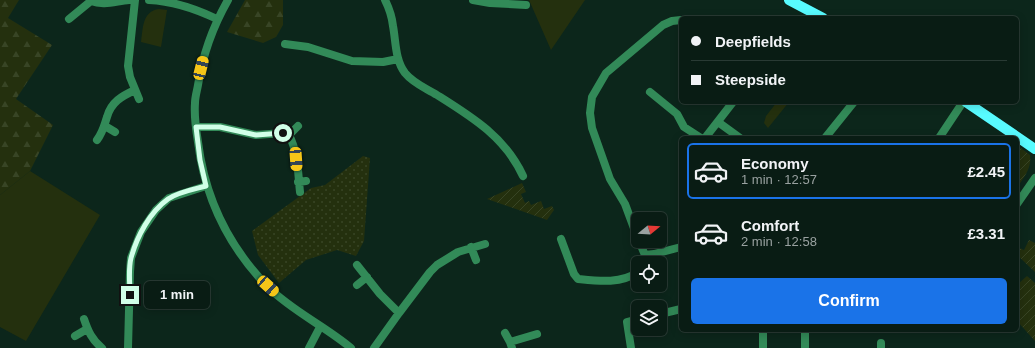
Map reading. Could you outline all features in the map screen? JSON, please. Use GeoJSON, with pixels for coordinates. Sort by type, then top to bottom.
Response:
{"type":"FeatureCollection","features":[{"type":"Feature","properties":{"kind":"main road"},"geometry":{"type":"LineString","coordinates":[[789,0],[819,16]]}},
{"type":"Feature","properties":{"kind":"main road"},"geometry":{"type":"LineString","coordinates":[[968,104],[1016,136]]}},
{"type":"Feature","properties":{"kind":"main road"},"geometry":{"type":"LineString","coordinates":[[1019,138],[1035,149]]}},
{"type":"Feature","properties":{"kind":"street"},"geometry":{"type":"LineString","coordinates":[[69,19],[91,1],[104,4],[129,0]]}},
{"type":"Feature","properties":{"kind":"street"},"geometry":{"type":"LineString","coordinates":[[135,0],[128,66],[130,77],[139,99]]}},
{"type":"Feature","properties":{"kind":"street"},"geometry":{"type":"LineString","coordinates":[[149,0],[170,3],[196,10],[217,19]]}},
{"type":"Feature","properties":{"kind":"street"},"geometry":{"type":"LineString","coordinates":[[228,0],[217,19],[207,43],[195,102],[200,160],[206,186],[226,232],[252,268],[268,286],[280,298],[351,348]]}},
{"type":"Feature","properties":{"kind":"street"},"geometry":{"type":"LineString","coordinates":[[385,0],[393,25],[398,59],[404,71],[412,80],[461,111],[490,132],[506,148],[523,176]]}},
{"type":"Feature","properties":{"kind":"street"},"geometry":{"type":"LineString","coordinates":[[473,0],[490,3],[509,2],[526,5]]}},
{"type":"Feature","properties":{"kind":"street"},"geometry":{"type":"LineString","coordinates":[[631,219],[626,204],[610,178],[594,134],[590,113],[592,98],[606,73],[663,25],[672,21],[679,20]]}},
{"type":"Feature","properties":{"kind":"street"},"geometry":{"type":"LineString","coordinates":[[285,44],[308,47],[352,61],[383,62],[398,59]]}},
{"type":"Feature","properties":{"kind":"street"},"geometry":{"type":"LineString","coordinates":[[97,140],[102,134],[112,104],[122,96],[135,90]]}},
{"type":"Feature","properties":{"kind":"street"},"geometry":{"type":"LineString","coordinates":[[650,92],[677,114],[684,127],[698,136]]}},
{"type":"Feature","properties":{"kind":"street"},"geometry":{"type":"LineString","coordinates":[[707,136],[732,104]]}},
{"type":"Feature","properties":{"kind":"street"},"geometry":{"type":"LineString","coordinates":[[827,136],[852,104]]}},
{"type":"Feature","properties":{"kind":"street"},"geometry":{"type":"LineString","coordinates":[[940,136],[964,104]]}},
{"type":"Feature","properties":{"kind":"street"},"geometry":{"type":"LineString","coordinates":[[718,122],[737,136]]}},
{"type":"Feature","properties":{"kind":"street"},"geometry":{"type":"LineString","coordinates":[[105,126],[115,132]]}},
{"type":"Feature","properties":{"kind":"street"},"geometry":{"type":"LineString","coordinates":[[289,135],[298,126]]}},
{"type":"Feature","properties":{"kind":"street"},"geometry":{"type":"LineString","coordinates":[[196,127],[220,127],[256,135],[283,133],[289,135],[293,142],[302,182],[300,192]]}},
{"type":"Feature","properties":{"kind":"street"},"geometry":{"type":"LineString","coordinates":[[1019,201],[1035,178]]}},
{"type":"Feature","properties":{"kind":"street"},"geometry":{"type":"LineString","coordinates":[[128,348],[131,258],[141,232],[156,210],[169,198],[206,186]]}},
{"type":"Feature","properties":{"kind":"street"},"geometry":{"type":"LineString","coordinates":[[561,239],[574,274],[578,279],[602,281],[621,280],[631,277]]}},
{"type":"Feature","properties":{"kind":"street"},"geometry":{"type":"LineString","coordinates":[[374,348],[399,312],[437,265],[458,252],[485,244]]}},
{"type":"Feature","properties":{"kind":"street"},"geometry":{"type":"LineString","coordinates":[[471,247],[476,260]]}},
{"type":"Feature","properties":{"kind":"street"},"geometry":{"type":"LineString","coordinates":[[650,256],[679,248]]}},
{"type":"Feature","properties":{"kind":"street"},"geometry":{"type":"LineString","coordinates":[[357,265],[380,294],[399,312]]}},
{"type":"Feature","properties":{"kind":"street"},"geometry":{"type":"LineString","coordinates":[[357,285],[367,277]]}},
{"type":"Feature","properties":{"kind":"street"},"geometry":{"type":"LineString","coordinates":[[667,312],[679,309]]}},
{"type":"Feature","properties":{"kind":"street"},"geometry":{"type":"LineString","coordinates":[[84,319],[92,339],[102,348]]}},
{"type":"Feature","properties":{"kind":"street"},"geometry":{"type":"LineString","coordinates":[[631,321],[627,322],[631,348]]}},
{"type":"Feature","properties":{"kind":"street"},"geometry":{"type":"LineString","coordinates":[[309,348],[320,326]]}},
{"type":"Feature","properties":{"kind":"street"},"geometry":{"type":"LineString","coordinates":[[75,336],[87,329]]}},
{"type":"Feature","properties":{"kind":"street"},"geometry":{"type":"LineString","coordinates":[[763,332],[763,348]]}},
{"type":"Feature","properties":{"kind":"street"},"geometry":{"type":"LineString","coordinates":[[805,332],[805,347]]}},
{"type":"Feature","properties":{"kind":"street"},"geometry":{"type":"LineString","coordinates":[[505,333],[511,345],[537,334]]}},
{"type":"Feature","properties":{"kind":"green space"},"geometry":{"type":"Polygon","coordinates":[[[0,0],[19,0],[8,18],[52,45],[16,99],[53,125],[30,171],[0,195],[0,0]]]}},
{"type":"Feature","properties":{"kind":"green space"},"geometry":{"type":"Polygon","coordinates":[[[245,0],[283,0],[283,25],[276,37],[263,43],[227,32],[245,0]]]}},
{"type":"Feature","properties":{"kind":"green space"},"geometry":{"type":"Polygon","coordinates":[[[529,0],[585,0],[551,50],[529,0]]]}},
{"type":"Feature","properties":{"kind":"green space"},"geometry":{"type":"Polygon","coordinates":[[[153,10],[167,10],[161,47],[141,42],[146,17],[153,10]]]}},
{"type":"Feature","properties":{"kind":"green space"},"geometry":{"type":"Polygon","coordinates":[[[775,104],[787,104],[768,128],[764,123],[766,116],[775,104]]]}},
{"type":"Feature","properties":{"kind":"green space"},"geometry":{"type":"Polygon","coordinates":[[[1019,147],[1030,155],[1030,164],[1019,185],[1019,147]]]}},
{"type":"Feature","properties":{"kind":"green space"},"geometry":{"type":"Polygon","coordinates":[[[363,156],[370,158],[364,241],[356,256],[337,250],[306,260],[279,283],[258,255],[252,231],[311,188],[325,185],[363,156]]]}},
{"type":"Feature","properties":{"kind":"green space"},"geometry":{"type":"Polygon","coordinates":[[[30,171],[100,215],[26,341],[0,327],[0,195],[30,171]]]}},
{"type":"Feature","properties":{"kind":"green space"},"geometry":{"type":"Polygon","coordinates":[[[522,183],[526,192],[521,194],[525,203],[529,201],[531,205],[541,201],[544,209],[552,206],[554,210],[547,220],[487,199],[522,183]]]}},
{"type":"Feature","properties":{"kind":"green space"},"geometry":{"type":"Polygon","coordinates":[[[1029,240],[1035,243],[1035,272],[1019,257],[1019,248],[1024,250],[1029,240]]]}},
{"type":"Feature","properties":{"kind":"green space"},"geometry":{"type":"Polygon","coordinates":[[[1027,276],[1035,283],[1035,341],[1019,323],[1019,283],[1027,276]]]}},
{"type":"Feature","properties":{"kind":"route"},"geometry":{"type":"LineString","coordinates":[[130,295],[131,258],[141,232],[156,210],[169,198],[206,186],[200,160],[196,127],[220,127],[256,135],[283,133]]}}]}
